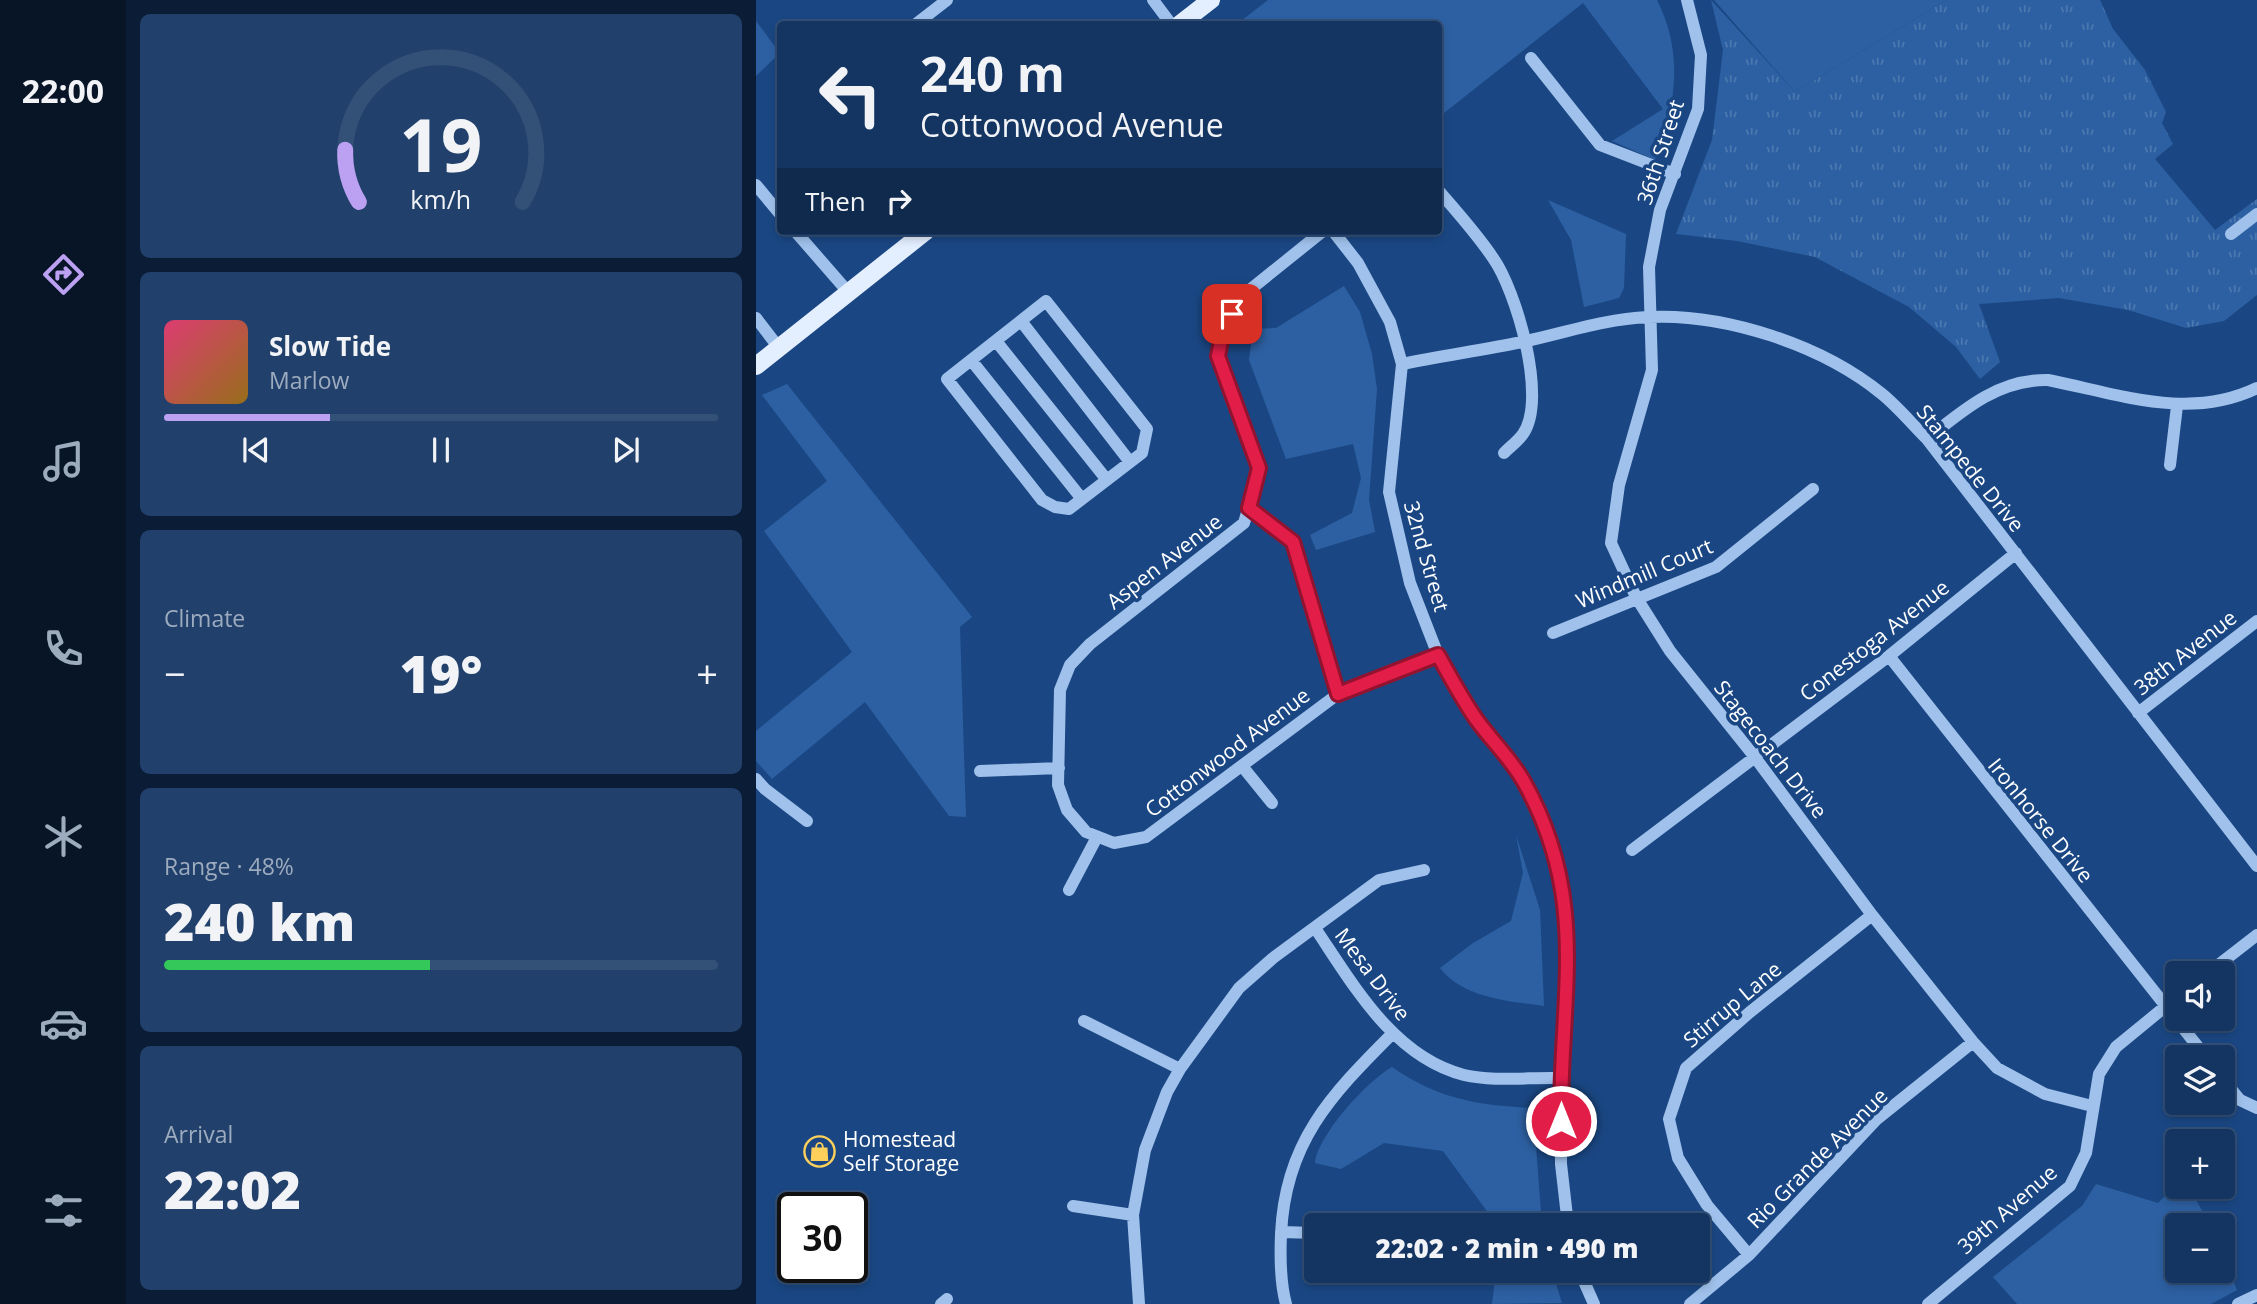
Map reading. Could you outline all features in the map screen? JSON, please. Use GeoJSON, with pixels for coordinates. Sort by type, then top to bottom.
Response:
{"type":"FeatureCollection","features":[{"type":"Feature","properties":{"kind":"main road"},"geometry":{"type":"LineString","coordinates":[[1184,21],[1211,0]]}},
{"type":"Feature","properties":{"kind":"main road"},"geometry":{"type":"LineString","coordinates":[[758,359],[779,348],[921,235]]}},
{"type":"Feature","properties":{"kind":"street"},"geometry":{"type":"LineString","coordinates":[[920,21],[947,0]]}},
{"type":"Feature","properties":{"kind":"street"},"geometry":{"type":"LineString","coordinates":[[1153,0],[1169,21]]}},
{"type":"Feature","properties":{"kind":"street","name":"36th Street"},"geometry":{"type":"LineString","coordinates":[[1649,317],[1649,267],[1660,210],[1698,109],[1701,55],[1687,0]]}},
{"type":"Feature","properties":{"kind":"street"},"geometry":{"type":"LineString","coordinates":[[1531,58],[1600,145],[1675,174]]}},
{"type":"Feature","properties":{"kind":"street"},"geometry":{"type":"LineString","coordinates":[[756,185],[777,210]]}},
{"type":"Feature","properties":{"kind":"street"},"geometry":{"type":"LineString","coordinates":[[1442,195],[1494,258],[1508,283],[1525,342],[1532,373],[1531,407],[1524,433],[1504,453]]}},
{"type":"Feature","properties":{"kind":"street"},"geometry":{"type":"LineString","coordinates":[[2231,234],[2257,214]]}},
{"type":"Feature","properties":{"kind":"street"},"geometry":{"type":"LineString","coordinates":[[798,235],[849,293]]}},
{"type":"Feature","properties":{"kind":"street","name":"Aspen Avenue"},"geometry":{"type":"LineString","coordinates":[[1114,843],[1086,832],[1067,810],[1058,785],[1060,690],[1070,665],[1090,644],[1244,523],[1259,468],[1218,356],[1223,331],[1241,297],[1318,235]]}},
{"type":"Feature","properties":{"kind":"street"},"geometry":{"type":"LineString","coordinates":[[1336,235],[1358,263],[1390,321],[1402,364]]}},
{"type":"Feature","properties":{"kind":"street"},"geometry":{"type":"LineString","coordinates":[[1046,301],[1147,429],[1142,453],[1069,509],[1055,508],[1042,500],[947,379],[996,341],[1046,301]]}},
{"type":"Feature","properties":{"kind":"street"},"geometry":{"type":"LineString","coordinates":[[756,317],[779,348]]}},
{"type":"Feature","properties":{"kind":"street","name":"Stampede Drive"},"geometry":{"type":"LineString","coordinates":[[1402,364],[1525,342],[1583,326],[1649,317],[1708,322],[1767,333],[1819,355],[1881,393],[1927,439],[2257,866]]}},
{"type":"Feature","properties":{"kind":"street","name":"Stagecoach Drive"},"geometry":{"type":"LineString","coordinates":[[1649,317],[1652,370],[1619,485],[1611,543],[1636,597],[1670,651],[1755,756],[1872,915],[1973,1042],[1997,1068],[2045,1094],[2092,1106]]}},
{"type":"Feature","properties":{"kind":"street"},"geometry":{"type":"LineString","coordinates":[[1021,321],[1130,462]]}},
{"type":"Feature","properties":{"kind":"street"},"geometry":{"type":"LineString","coordinates":[[996,341],[1107,480]]}},
{"type":"Feature","properties":{"kind":"street"},"geometry":{"type":"LineString","coordinates":[[971,360],[1082,499]]}},
{"type":"Feature","properties":{"kind":"street","name":"32nd Street"},"geometry":{"type":"LineString","coordinates":[[1402,364],[1389,492],[1410,583],[1438,655],[1475,717],[1524,780],[1551,839],[1565,898],[1569,971],[1561,1077],[1561,1164],[1567,1213]]}},
{"type":"Feature","properties":{"kind":"street"},"geometry":{"type":"LineString","coordinates":[[1927,439],[1962,410],[2000,387],[2030,379],[2048,380],[2177,406],[2230,401],[2257,388]]}},
{"type":"Feature","properties":{"kind":"street"},"geometry":{"type":"LineString","coordinates":[[2170,465],[2177,406]]}},
{"type":"Feature","properties":{"kind":"street","name":"Windmill Court"},"geometry":{"type":"LineString","coordinates":[[1553,633],[1716,566],[1813,489]]}},
{"type":"Feature","properties":{"kind":"street"},"geometry":{"type":"LineString","coordinates":[[1249,508],[1293,542],[1338,694]]}},
{"type":"Feature","properties":{"kind":"street","name":"Conestoga Avenue"},"geometry":{"type":"LineString","coordinates":[[1632,850],[1889,656],[2016,554]]}},
{"type":"Feature","properties":{"kind":"street","name":"38th Avenue"},"geometry":{"type":"LineString","coordinates":[[2137,713],[2257,621]]}},
{"type":"Feature","properties":{"kind":"street","name":"Cottonwood Avenue"},"geometry":{"type":"LineString","coordinates":[[1114,843],[1146,837],[1304,716],[1338,694],[1438,655]]}},
{"type":"Feature","properties":{"kind":"street","name":"Ironhorse Drive"},"geometry":{"type":"LineString","coordinates":[[1889,656],[2165,1006]]}},
{"type":"Feature","properties":{"kind":"street"},"geometry":{"type":"LineString","coordinates":[[1242,766],[1272,803]]}},
{"type":"Feature","properties":{"kind":"street"},"geometry":{"type":"LineString","coordinates":[[980,771],[1059,768]]}},
{"type":"Feature","properties":{"kind":"street"},"geometry":{"type":"LineString","coordinates":[[756,779],[807,821]]}},
{"type":"Feature","properties":{"kind":"street"},"geometry":{"type":"LineString","coordinates":[[1069,890],[1097,836]]}},
{"type":"Feature","properties":{"kind":"street"},"geometry":{"type":"LineString","coordinates":[[1139,1304],[1133,1216],[1145,1150],[1167,1092],[1180,1069],[1239,988],[1273,958],[1379,880],[1424,870]]}},
{"type":"Feature","properties":{"kind":"street","name":"Stirrup Lane"},"geometry":{"type":"LineString","coordinates":[[1749,1255],[1707,1205],[1678,1158],[1669,1119],[1686,1068],[1750,1012],[1872,915]]}},
{"type":"Feature","properties":{"kind":"street","name":"Mesa Drive"},"geometry":{"type":"LineString","coordinates":[[1315,928],[1392,1034],[1432,1062],[1465,1075],[1561,1077]]}},
{"type":"Feature","properties":{"kind":"street"},"geometry":{"type":"LineString","coordinates":[[2223,961],[2257,935]]}},
{"type":"Feature","properties":{"kind":"street","name":"39th Avenue"},"geometry":{"type":"LineString","coordinates":[[1928,1304],[2070,1186],[2086,1153],[2099,1074],[2116,1047],[2165,1006]]}},
{"type":"Feature","properties":{"kind":"street"},"geometry":{"type":"LineString","coordinates":[[1084,1021],[1180,1069]]}},
{"type":"Feature","properties":{"kind":"street","name":"Ironhorse Drive"},"geometry":{"type":"LineString","coordinates":[[2185,1031],[2196,1045]]}},
{"type":"Feature","properties":{"kind":"street"},"geometry":{"type":"LineString","coordinates":[[1286,1304],[1280,1257],[1282,1202],[1291,1166],[1327,1103],[1392,1034]]}},
{"type":"Feature","properties":{"kind":"street","name":"Rio Grande Avenue"},"geometry":{"type":"LineString","coordinates":[[1690,1304],[1749,1255],[1877,1119],[1973,1042]]}},
{"type":"Feature","properties":{"kind":"street"},"geometry":{"type":"LineString","coordinates":[[2235,1094],[2240,1100],[2257,1108]]}},
{"type":"Feature","properties":{"kind":"street"},"geometry":{"type":"LineString","coordinates":[[1073,1206],[1133,1216]]}},
{"type":"Feature","properties":{"kind":"street"},"geometry":{"type":"LineString","coordinates":[[1281,1232],[1304,1233]]}},
{"type":"Feature","properties":{"kind":"street"},"geometry":{"type":"LineString","coordinates":[[1585,1283],[1594,1304]]}},
{"type":"Feature","properties":{"kind":"street"},"geometry":{"type":"LineString","coordinates":[[2238,1304],[2257,1296]]}},
{"type":"Feature","properties":{"kind":"green space"},"geometry":{"type":"Polygon","coordinates":[[[1268,0],[1657,0],[1666,20],[1674,60],[1668,120],[1655,160],[1612,141],[1663,109],[1583,3],[1442,115],[1442,21],[1241,21],[1268,0]]]}},
{"type":"Feature","properties":{"kind":"green space"},"geometry":{"type":"Polygon","coordinates":[[[1711,0],[1795,92],[1946,0],[2100,0],[2113,29],[2145,70],[2166,112],[2162,123],[2173,144],[2155,159],[2215,230],[2257,199],[2257,295],[2224,321],[2186,328],[2128,310],[2059,298],[1979,304],[2000,362],[1980,379],[1956,347],[1909,307],[1815,257],[1737,241],[1676,234],[1712,140],[1723,50],[1711,0]]]}},
{"type":"Feature","properties":{"kind":"green space"},"geometry":{"type":"Polygon","coordinates":[[[1714,0],[1946,0],[1795,92],[1714,0]]]}},
{"type":"Feature","properties":{"kind":"green space"},"geometry":{"type":"Polygon","coordinates":[[[756,21],[777,49],[777,56],[756,76],[756,21]]]}},
{"type":"Feature","properties":{"kind":"green space"},"geometry":{"type":"Polygon","coordinates":[[[1548,200],[1626,234],[1624,288],[1619,298],[1584,307],[1571,240],[1548,200]]]}},
{"type":"Feature","properties":{"kind":"green space"},"geometry":{"type":"Polygon","coordinates":[[[1344,286],[1360,312],[1372,354],[1377,389],[1369,500],[1375,532],[1316,550],[1310,535],[1352,513],[1361,478],[1353,444],[1286,459],[1249,360],[1253,329],[1276,328],[1344,286]]]}},
{"type":"Feature","properties":{"kind":"green space"},"geometry":{"type":"Polygon","coordinates":[[[787,384],[972,617],[960,627],[966,817],[949,816],[865,702],[772,779],[756,761],[756,731],[852,652],[764,531],[827,481],[762,395],[787,384]]]}},
{"type":"Feature","properties":{"kind":"green space"},"geometry":{"type":"Polygon","coordinates":[[[1516,835],[1540,910],[1544,1006],[1501,1000],[1474,992],[1461,986],[1440,968],[1473,943],[1511,921],[1523,873],[1516,835]]]}},
{"type":"Feature","properties":{"kind":"green space"},"geometry":{"type":"Polygon","coordinates":[[[1392,1067],[1426,1086],[1458,1098],[1493,1105],[1531,1108],[1538,1119],[1536,1146],[1541,1213],[1488,1213],[1443,1151],[1384,1143],[1341,1169],[1315,1163],[1318,1151],[1334,1124],[1357,1096],[1392,1067]]]}},
{"type":"Feature","properties":{"kind":"green space"},"geometry":{"type":"Polygon","coordinates":[[[2096,1184],[2158,1203],[2165,1196],[2165,1199],[2196,1199],[2203,1213],[2165,1213],[2165,1283],[2234,1283],[2237,1290],[2211,1304],[2017,1304],[1993,1277],[2082,1206],[2096,1184]]]}},
{"type":"Feature","properties":{"kind":"green space"},"geometry":{"type":"Polygon","coordinates":[[[1495,1283],[1556,1283],[1562,1303],[1492,1304],[1495,1283]]]}},
{"type":"Feature","properties":{"kind":"place","name":"Homestead Self Storage"},"geometry":{"type":"Point","coordinates":[820,1151]}},
{"type":"Feature","properties":{"kind":"route"},"geometry":{"type":"LineString","coordinates":[[1232,314],[1223,331],[1218,356],[1259,468],[1255,494],[1249,508],[1293,542],[1338,694],[1438,655],[1475,717],[1524,780],[1551,839],[1565,898],[1569,971],[1561,1077],[1561,1121]]}}]}
